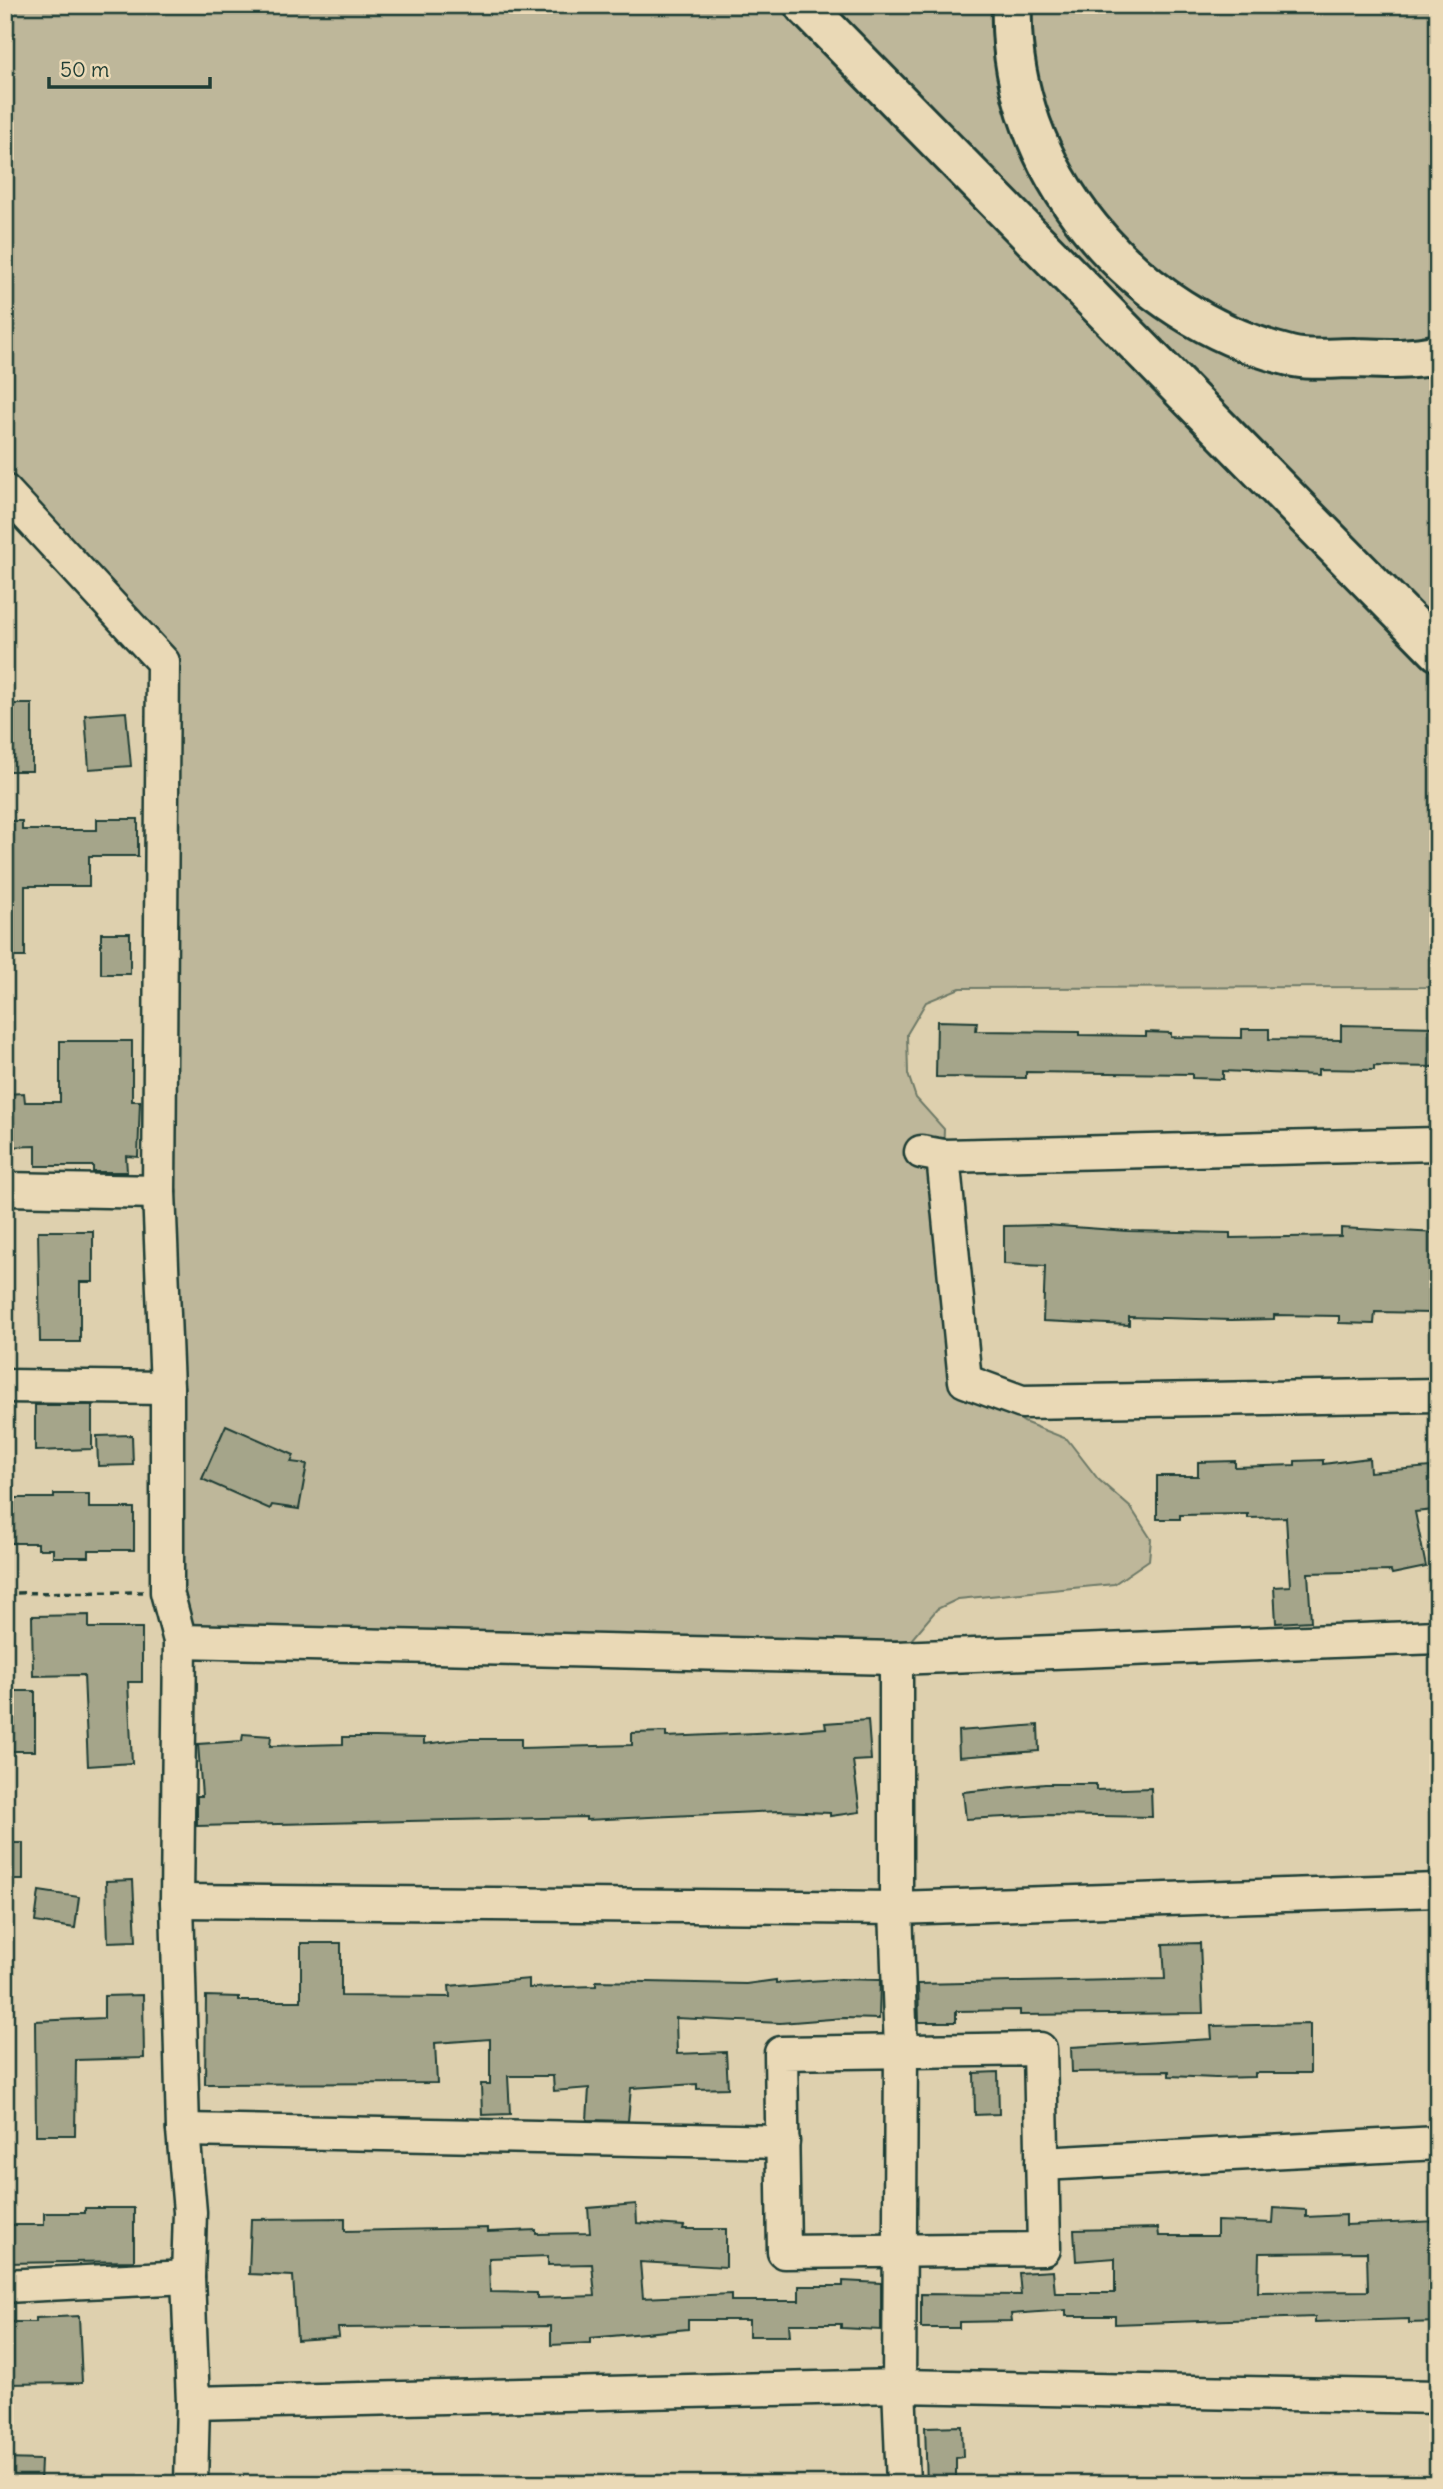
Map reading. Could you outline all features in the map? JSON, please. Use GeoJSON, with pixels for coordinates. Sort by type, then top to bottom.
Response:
{"type":"FeatureCollection","features":[{"type":"Feature","properties":{"kind":"main road"},"geometry":{"type":"LineString","coordinates":[[804,5],[1438,651]]}},
{"type":"Feature","properties":{"kind":"main road"},"geometry":{"type":"LineString","coordinates":[[1012,5],[1021,97],[1048,163],[1092,233],[1151,290],[1218,332],[1292,357],[1412,360],[1438,354]]}},
{"type":"Feature","properties":{"kind":"street"},"geometry":{"type":"LineString","coordinates":[[5,491],[163,662],[159,1192],[167,1388],[167,1592],[180,1641],[177,1901],[183,2130],[190,2212],[188,2277],[193,2403],[191,2484]]}},
{"type":"Feature","properties":{"kind":"street"},"geometry":{"type":"LineString","coordinates":[[1438,1144],[932,1154],[965,1381],[1022,1402],[1438,1395]]}},
{"type":"Feature","properties":{"kind":"street"},"geometry":{"type":"LineString","coordinates":[[5,1189],[159,1192]]}},
{"type":"Feature","properties":{"kind":"street"},"geometry":{"type":"LineString","coordinates":[[5,1386],[167,1388]]}},
{"type":"Feature","properties":{"kind":"street"},"geometry":{"type":"LineString","coordinates":[[180,1641],[896,1658],[1438,1637]]}},
{"type":"Feature","properties":{"kind":"street"},"geometry":{"type":"LineString","coordinates":[[896,1658],[895,1908],[901,2051],[900,2386],[903,2484]]}},
{"type":"Feature","properties":{"kind":"street"},"geometry":{"type":"LineString","coordinates":[[177,1901],[895,1908],[1438,1890]]}},
{"type":"Feature","properties":{"kind":"street"},"geometry":{"type":"LineString","coordinates":[[1040,2049],[1044,2249],[784,2252],[783,2142],[781,2053],[1040,2049]]}},
{"type":"Feature","properties":{"kind":"street"},"geometry":{"type":"LineString","coordinates":[[183,2130],[783,2142]]}},
{"type":"Feature","properties":{"kind":"street"},"geometry":{"type":"LineString","coordinates":[[1042,2164],[1438,2143]]}},
{"type":"Feature","properties":{"kind":"street"},"geometry":{"type":"LineString","coordinates":[[5,2286],[188,2277]]}},
{"type":"Feature","properties":{"kind":"street"},"geometry":{"type":"LineString","coordinates":[[193,2403],[900,2386],[1438,2397]]}},
{"type":"Feature","properties":{"kind":"path"},"geometry":{"type":"LineString","coordinates":[[5,1593],[167,1592]]}},
{"type":"Feature","properties":{"kind":"shaded area"},"geometry":{"type":"Polygon","coordinates":[[[5,5],[1438,5],[1438,987],[960,988],[926,1002],[907,1034],[908,1074],[916,1098],[944,1129],[943,1156],[965,1381],[1024,1422],[1067,1439],[1098,1479],[1131,1508],[1151,1539],[1149,1560],[1114,1584],[958,1599],[937,1609],[896,1658],[180,1641],[163,662],[5,491],[5,5]]]}},
{"type":"Feature","properties":{"kind":"building"},"geometry":{"type":"Polygon","coordinates":[[[5,704],[32,704],[32,771],[5,771],[5,704]]]}},
{"type":"Feature","properties":{"kind":"building"},"geometry":{"type":"Polygon","coordinates":[[[126,712],[131,766],[89,769],[85,715],[126,712]]]}},
{"type":"Feature","properties":{"kind":"building"},"geometry":{"type":"Polygon","coordinates":[[[97,819],[138,819],[138,856],[89,856],[89,886],[25,886],[25,957],[5,957],[5,821],[22,821],[22,830],[97,830],[97,819]]]}},
{"type":"Feature","properties":{"kind":"building"},"geometry":{"type":"Polygon","coordinates":[[[101,933],[130,933],[130,974],[101,974],[101,933]]]}},
{"type":"Feature","properties":{"kind":"building"},"geometry":{"type":"Polygon","coordinates":[[[937,1021],[977,1022],[976,1031],[1146,1036],[1146,1032],[1171,1033],[1171,1037],[1242,1038],[1242,1029],[1269,1029],[1269,1039],[1341,1040],[1341,1025],[1438,1027],[1438,1067],[1318,1069],[1318,1075],[1223,1071],[1223,1079],[1192,1078],[1192,1074],[1026,1072],[1026,1078],[936,1077],[937,1021]]]}},
{"type":"Feature","properties":{"kind":"building"},"geometry":{"type":"Polygon","coordinates":[[[60,1041],[132,1041],[132,1101],[140,1101],[138,1157],[126,1156],[127,1172],[93,1172],[93,1166],[36,1166],[36,1146],[5,1147],[5,1094],[24,1093],[25,1102],[60,1102],[60,1041]]]}},
{"type":"Feature","properties":{"kind":"building"},"geometry":{"type":"Polygon","coordinates":[[[1046,1225],[1128,1231],[1230,1233],[1230,1238],[1341,1236],[1341,1228],[1438,1233],[1438,1263],[1432,1263],[1431,1313],[1375,1312],[1374,1324],[1339,1323],[1339,1316],[1274,1315],[1274,1319],[1231,1320],[1129,1317],[1129,1325],[1043,1321],[1045,1266],[1004,1264],[1004,1226],[1046,1225]]]}},
{"type":"Feature","properties":{"kind":"building"},"geometry":{"type":"Polygon","coordinates":[[[38,1231],[93,1231],[93,1282],[80,1282],[80,1342],[40,1342],[38,1231]]]}},
{"type":"Feature","properties":{"kind":"building"},"geometry":{"type":"Polygon","coordinates":[[[35,1405],[92,1405],[92,1449],[35,1451],[35,1405]]]}},
{"type":"Feature","properties":{"kind":"building"},"geometry":{"type":"Polygon","coordinates":[[[226,1425],[294,1455],[291,1462],[307,1464],[299,1509],[272,1505],[270,1509],[202,1479],[226,1425]]]}},
{"type":"Feature","properties":{"kind":"building"},"geometry":{"type":"Polygon","coordinates":[[[132,1435],[133,1465],[98,1466],[97,1436],[132,1435]]]}},
{"type":"Feature","properties":{"kind":"building"},"geometry":{"type":"Polygon","coordinates":[[[1369,1458],[1370,1472],[1430,1467],[1434,1510],[1415,1512],[1426,1567],[1392,1574],[1391,1571],[1308,1573],[1311,1621],[1276,1623],[1274,1587],[1290,1586],[1286,1517],[1248,1518],[1248,1514],[1180,1515],[1180,1519],[1157,1519],[1157,1476],[1198,1476],[1198,1462],[1235,1461],[1235,1467],[1295,1465],[1295,1461],[1323,1460],[1323,1464],[1369,1458]]]}},
{"type":"Feature","properties":{"kind":"building"},"geometry":{"type":"Polygon","coordinates":[[[54,1494],[89,1494],[89,1508],[134,1508],[134,1550],[89,1550],[89,1557],[53,1557],[53,1549],[38,1549],[38,1543],[5,1543],[5,1498],[54,1498],[54,1494]]]}},
{"type":"Feature","properties":{"kind":"building"},"geometry":{"type":"Polygon","coordinates":[[[89,1615],[89,1628],[142,1628],[142,1682],[128,1682],[132,1763],[88,1766],[84,1675],[33,1676],[32,1616],[89,1615]]]}},
{"type":"Feature","properties":{"kind":"building"},"geometry":{"type":"Polygon","coordinates":[[[5,1691],[35,1691],[35,1751],[5,1751],[5,1691]]]}},
{"type":"Feature","properties":{"kind":"building"},"geometry":{"type":"Polygon","coordinates":[[[868,1720],[871,1760],[853,1761],[860,1812],[830,1816],[830,1813],[779,1811],[586,1820],[586,1817],[197,1826],[197,1796],[202,1796],[198,1744],[242,1741],[243,1734],[271,1736],[270,1746],[343,1744],[343,1737],[375,1737],[424,1738],[424,1744],[468,1739],[521,1739],[521,1748],[632,1745],[632,1733],[666,1732],[666,1737],[776,1732],[826,1728],[825,1723],[868,1720]]]}},
{"type":"Feature","properties":{"kind":"building"},"geometry":{"type":"Polygon","coordinates":[[[1038,1725],[1039,1751],[959,1757],[958,1731],[1038,1725]]]}},
{"type":"Feature","properties":{"kind":"building"},"geometry":{"type":"Polygon","coordinates":[[[1045,1784],[1096,1784],[1096,1790],[1151,1788],[1152,1817],[1046,1815],[966,1819],[963,1792],[1045,1784]]]}},
{"type":"Feature","properties":{"kind":"building"},"geometry":{"type":"Polygon","coordinates":[[[5,1843],[23,1843],[23,1880],[5,1880],[5,1843]]]}},
{"type":"Feature","properties":{"kind":"building"},"geometry":{"type":"Polygon","coordinates":[[[133,1880],[136,1941],[108,1942],[106,1881],[133,1880]]]}},
{"type":"Feature","properties":{"kind":"building"},"geometry":{"type":"Polygon","coordinates":[[[39,1891],[79,1897],[75,1928],[35,1922],[39,1891]]]}},
{"type":"Feature","properties":{"kind":"building"},"geometry":{"type":"Polygon","coordinates":[[[301,1943],[341,1943],[341,1996],[450,1997],[449,1986],[529,1979],[529,1988],[596,1986],[596,1981],[746,1984],[776,1980],[776,1983],[840,1979],[880,1980],[879,2019],[844,2018],[780,2023],[676,2018],[677,2054],[726,2052],[728,2088],[697,2089],[697,2084],[631,2088],[628,2121],[587,2120],[589,2088],[554,2091],[553,2076],[508,2076],[510,2114],[482,2115],[481,2084],[490,2084],[490,2039],[435,2043],[437,2083],[205,2084],[206,1996],[239,1997],[239,2001],[301,2001],[301,1943]]]}},
{"type":"Feature","properties":{"kind":"building"},"geometry":{"type":"Polygon","coordinates":[[[1200,1943],[1203,2013],[1020,2015],[1020,2010],[956,2011],[956,2022],[919,2022],[918,1984],[1165,1979],[1163,1944],[1200,1943]]]}},
{"type":"Feature","properties":{"kind":"building"},"geometry":{"type":"Polygon","coordinates":[[[143,1995],[144,2058],[76,2060],[75,2135],[36,2135],[35,2021],[104,2018],[104,1996],[143,1995]]]}},
{"type":"Feature","properties":{"kind":"building"},"geometry":{"type":"Polygon","coordinates":[[[1310,2024],[1310,2073],[1255,2073],[1255,2077],[1216,2078],[1169,2076],[1169,2071],[1072,2072],[1071,2047],[1212,2039],[1211,2026],[1310,2024]]]}},
{"type":"Feature","properties":{"kind":"building"},"geometry":{"type":"Polygon","coordinates":[[[998,2072],[999,2114],[975,2115],[974,2073],[998,2072]]]}},
{"type":"Feature","properties":{"kind":"building"},"geometry":{"type":"Polygon","coordinates":[[[636,2204],[637,2223],[684,2226],[683,2229],[726,2229],[726,2267],[640,2262],[643,2298],[731,2294],[731,2301],[799,2301],[799,2286],[843,2286],[843,2281],[881,2283],[881,2330],[841,2328],[841,2324],[789,2324],[790,2336],[749,2336],[749,2320],[688,2320],[688,2329],[590,2338],[590,2343],[551,2345],[551,2326],[338,2328],[339,2337],[297,2340],[293,2276],[249,2274],[251,2219],[345,2218],[345,2231],[488,2228],[488,2232],[536,2230],[536,2234],[590,2233],[588,2208],[636,2204]],[[548,2256],[489,2258],[490,2292],[537,2293],[537,2298],[595,2296],[592,2264],[548,2265],[548,2256]]]}},
{"type":"Feature","properties":{"kind":"building"},"geometry":{"type":"Polygon","coordinates":[[[85,2208],[134,2208],[134,2261],[5,2263],[5,2225],[44,2225],[44,2213],[85,2213],[85,2208]]]}},
{"type":"Feature","properties":{"kind":"building"},"geometry":{"type":"Polygon","coordinates":[[[1274,2208],[1306,2210],[1306,2217],[1346,2215],[1346,2225],[1438,2221],[1438,2322],[1409,2323],[1409,2319],[1315,2322],[1315,2317],[1115,2324],[1115,2316],[1066,2316],[1066,2310],[1011,2314],[1012,2321],[959,2322],[959,2328],[921,2328],[921,2294],[1021,2295],[1019,2273],[1053,2271],[1055,2293],[1115,2293],[1115,2258],[1076,2261],[1074,2230],[1158,2228],[1159,2236],[1217,2236],[1217,2221],[1273,2223],[1274,2208]],[[1367,2252],[1259,2253],[1258,2292],[1368,2291],[1367,2252]]]}},
{"type":"Feature","properties":{"kind":"building"},"geometry":{"type":"Polygon","coordinates":[[[79,2316],[82,2383],[5,2384],[5,2322],[36,2322],[36,2318],[79,2316]]]}},
{"type":"Feature","properties":{"kind":"building"},"geometry":{"type":"Polygon","coordinates":[[[962,2426],[963,2457],[956,2458],[956,2484],[927,2484],[925,2427],[962,2426]]]}},
{"type":"Feature","properties":{"kind":"building"},"geometry":{"type":"Polygon","coordinates":[[[5,2459],[41,2460],[40,2484],[5,2484],[5,2459]]]}}]}
